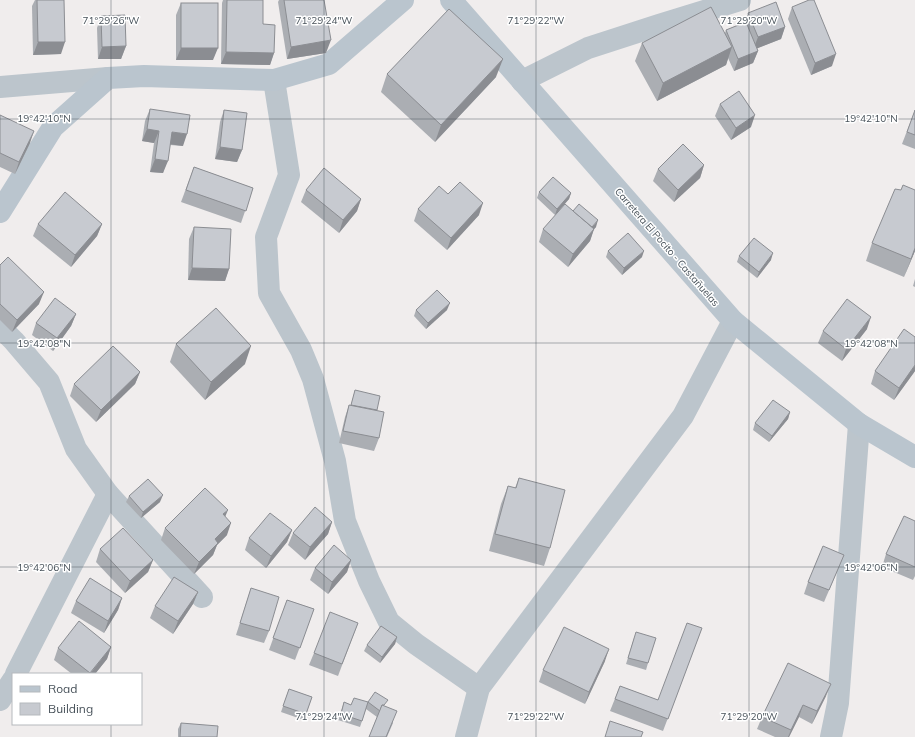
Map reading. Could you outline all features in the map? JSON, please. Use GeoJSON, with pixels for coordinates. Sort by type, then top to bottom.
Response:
{"type":"FeatureCollection","features":[{"type":"Feature","properties":{"kind":"main road"},"geometry":{"type":"LineString","coordinates":[[0,212],[53,127],[108,78],[144,76],[274,80],[329,64],[403,0]]}},
{"type":"Feature","properties":{"kind":"main road","name":"Carretera El Pocito - Castañuelas"},"geometry":{"type":"LineString","coordinates":[[451,0],[732,322],[859,424],[915,457]]}},
{"type":"Feature","properties":{"kind":"street"},"geometry":{"type":"LineString","coordinates":[[522,81],[588,48],[740,0]]}},
{"type":"Feature","properties":{"kind":"street"},"geometry":{"type":"LineString","coordinates":[[0,87],[108,78]]}},
{"type":"Feature","properties":{"kind":"street"},"geometry":{"type":"LineString","coordinates":[[274,80],[288,175],[266,237],[269,293],[301,350],[313,379],[335,461],[345,521],[369,582],[389,622],[416,644],[479,688]]}},
{"type":"Feature","properties":{"kind":"street"},"geometry":{"type":"LineString","coordinates":[[466,737],[479,688],[683,416],[732,322]]}},
{"type":"Feature","properties":{"kind":"street"},"geometry":{"type":"LineString","coordinates":[[0,327],[49,382],[76,449],[108,494],[202,597]]}},
{"type":"Feature","properties":{"kind":"street"},"geometry":{"type":"LineString","coordinates":[[831,737],[838,703],[859,424]]}},
{"type":"Feature","properties":{"kind":"street"},"geometry":{"type":"LineString","coordinates":[[17,673],[108,494]]}},
{"type":"Feature","properties":{"kind":"street"},"geometry":{"type":"LineString","coordinates":[[0,700],[12,682]]}},
{"type":"Feature","properties":{"kind":"building"},"geometry":{"type":"Polygon","coordinates":[[[37,0],[64,0],[65,42],[38,42],[37,0]]]}},
{"type":"Feature","properties":{"kind":"building"},"geometry":{"type":"Polygon","coordinates":[[[227,0],[263,0],[263,24],[275,25],[274,53],[226,52],[227,0]]]}},
{"type":"Feature","properties":{"kind":"building"},"geometry":{"type":"Polygon","coordinates":[[[284,0],[324,0],[331,40],[291,47],[284,0]]]}},
{"type":"Feature","properties":{"kind":"building"},"geometry":{"type":"Polygon","coordinates":[[[809,0],[814,0],[836,54],[815,63],[792,7],[809,0]]]}},
{"type":"Feature","properties":{"kind":"building"},"geometry":{"type":"Polygon","coordinates":[[[776,2],[785,27],[758,37],[748,13],[776,2]]]}},
{"type":"Feature","properties":{"kind":"building"},"geometry":{"type":"Polygon","coordinates":[[[181,3],[218,3],[218,48],[181,48],[181,3]]]}},
{"type":"Feature","properties":{"kind":"building"},"geometry":{"type":"Polygon","coordinates":[[[711,7],[732,47],[663,83],[642,43],[711,7]]]}},
{"type":"Feature","properties":{"kind":"building"},"geometry":{"type":"Polygon","coordinates":[[[449,9],[503,59],[441,125],[387,74],[449,9]]]}},
{"type":"Feature","properties":{"kind":"building"},"geometry":{"type":"Polygon","coordinates":[[[125,15],[126,46],[102,47],[101,16],[125,15]]]}},
{"type":"Feature","properties":{"kind":"building"},"geometry":{"type":"Polygon","coordinates":[[[746,22],[758,51],[738,59],[726,30],[746,22]]]}},
{"type":"Feature","properties":{"kind":"building"},"geometry":{"type":"Polygon","coordinates":[[[739,91],[755,115],[736,128],[720,104],[739,91]]]}},
{"type":"Feature","properties":{"kind":"building"},"geometry":{"type":"Polygon","coordinates":[[[150,109],[190,115],[187,134],[172,132],[168,161],[155,159],[159,131],[147,129],[150,109]]]}},
{"type":"Feature","properties":{"kind":"building"},"geometry":{"type":"Polygon","coordinates":[[[224,110],[247,113],[242,150],[220,147],[224,110]]]}},
{"type":"Feature","properties":{"kind":"building"},"geometry":{"type":"Polygon","coordinates":[[[915,110],[915,135],[907,132],[915,110]]]}},
{"type":"Feature","properties":{"kind":"building"},"geometry":{"type":"Polygon","coordinates":[[[0,115],[34,131],[19,162],[0,153],[0,115]]]}},
{"type":"Feature","properties":{"kind":"building"},"geometry":{"type":"Polygon","coordinates":[[[683,144],[704,165],[678,190],[658,169],[683,144]]]}},
{"type":"Feature","properties":{"kind":"building"},"geometry":{"type":"Polygon","coordinates":[[[194,167],[253,188],[246,211],[186,190],[194,167]]]}},
{"type":"Feature","properties":{"kind":"building"},"geometry":{"type":"Polygon","coordinates":[[[324,168],[361,199],[343,220],[306,190],[324,168]]]}},
{"type":"Feature","properties":{"kind":"building"},"geometry":{"type":"Polygon","coordinates":[[[553,177],[571,193],[557,209],[539,192],[553,177]]]}},
{"type":"Feature","properties":{"kind":"building"},"geometry":{"type":"Polygon","coordinates":[[[460,182],[483,203],[451,238],[418,209],[439,186],[448,194],[460,182]]]}},
{"type":"Feature","properties":{"kind":"building"},"geometry":{"type":"Polygon","coordinates":[[[903,185],[915,190],[915,248],[911,259],[872,243],[895,189],[901,190],[903,185]]]}},
{"type":"Feature","properties":{"kind":"building"},"geometry":{"type":"Polygon","coordinates":[[[65,192],[102,224],[75,255],[38,224],[65,192]]]}},
{"type":"Feature","properties":{"kind":"building"},"geometry":{"type":"Polygon","coordinates":[[[565,204],[594,229],[573,254],[543,229],[565,204]]]}},
{"type":"Feature","properties":{"kind":"building"},"geometry":{"type":"Polygon","coordinates":[[[579,204],[598,220],[592,227],[573,211],[579,204]]]}},
{"type":"Feature","properties":{"kind":"building"},"geometry":{"type":"Polygon","coordinates":[[[194,227],[231,229],[229,269],[192,268],[194,227]]]}},
{"type":"Feature","properties":{"kind":"building"},"geometry":{"type":"Polygon","coordinates":[[[628,233],[644,251],[624,268],[608,251],[628,233]]]}},
{"type":"Feature","properties":{"kind":"building"},"geometry":{"type":"Polygon","coordinates":[[[754,238],[773,253],[759,272],[739,256],[754,238]]]}},
{"type":"Feature","properties":{"kind":"building"},"geometry":{"type":"Polygon","coordinates":[[[8,257],[44,292],[17,320],[0,304],[0,265],[8,257]]]}},
{"type":"Feature","properties":{"kind":"building"},"geometry":{"type":"Polygon","coordinates":[[[437,290],[450,303],[428,323],[416,310],[437,290]]]}},
{"type":"Feature","properties":{"kind":"building"},"geometry":{"type":"Polygon","coordinates":[[[55,298],[76,314],[57,338],[36,323],[55,298]]]}},
{"type":"Feature","properties":{"kind":"building"},"geometry":{"type":"Polygon","coordinates":[[[847,299],[871,317],[846,349],[823,331],[847,299]]]}},
{"type":"Feature","properties":{"kind":"building"},"geometry":{"type":"Polygon","coordinates":[[[216,308],[251,346],[211,382],[176,344],[216,308]]]}},
{"type":"Feature","properties":{"kind":"building"},"geometry":{"type":"Polygon","coordinates":[[[904,329],[915,337],[915,365],[899,388],[875,371],[904,329]]]}},
{"type":"Feature","properties":{"kind":"building"},"geometry":{"type":"Polygon","coordinates":[[[113,346],[140,372],[101,410],[74,384],[113,346]]]}},
{"type":"Feature","properties":{"kind":"building"},"geometry":{"type":"Polygon","coordinates":[[[355,390],[380,396],[377,410],[351,405],[355,390]]]}},
{"type":"Feature","properties":{"kind":"building"},"geometry":{"type":"Polygon","coordinates":[[[773,400],[790,412],[772,436],[755,423],[773,400]]]}},
{"type":"Feature","properties":{"kind":"building"},"geometry":{"type":"Polygon","coordinates":[[[349,405],[384,412],[379,438],[343,431],[349,405]]]}},
{"type":"Feature","properties":{"kind":"building"},"geometry":{"type":"Polygon","coordinates":[[[519,478],[565,490],[550,548],[495,534],[508,486],[516,488],[519,478]]]}},
{"type":"Feature","properties":{"kind":"building"},"geometry":{"type":"Polygon","coordinates":[[[148,479],[163,495],[143,512],[129,496],[148,479]]]}},
{"type":"Feature","properties":{"kind":"building"},"geometry":{"type":"Polygon","coordinates":[[[205,488],[228,510],[223,514],[231,523],[215,539],[218,543],[199,562],[165,528],[205,488]]]}},
{"type":"Feature","properties":{"kind":"building"},"geometry":{"type":"Polygon","coordinates":[[[315,507],[332,522],[310,547],[293,533],[315,507]]]}},
{"type":"Feature","properties":{"kind":"building"},"geometry":{"type":"Polygon","coordinates":[[[270,513],[292,530],[271,556],[249,538],[270,513]]]}},
{"type":"Feature","properties":{"kind":"building"},"geometry":{"type":"Polygon","coordinates":[[[904,516],[915,521],[915,567],[886,554],[904,516]]]}},
{"type":"Feature","properties":{"kind":"building"},"geometry":{"type":"Polygon","coordinates":[[[123,528],[153,560],[130,581],[100,549],[123,528]]]}},
{"type":"Feature","properties":{"kind":"building"},"geometry":{"type":"Polygon","coordinates":[[[334,545],[351,560],[332,582],[315,568],[334,545]]]}},
{"type":"Feature","properties":{"kind":"building"},"geometry":{"type":"Polygon","coordinates":[[[823,546],[844,555],[829,590],[808,582],[823,546]]]}},
{"type":"Feature","properties":{"kind":"building"},"geometry":{"type":"Polygon","coordinates":[[[174,577],[198,592],[178,621],[155,606],[174,577]]]}},
{"type":"Feature","properties":{"kind":"building"},"geometry":{"type":"Polygon","coordinates":[[[90,578],[122,598],[108,621],[76,601],[90,578]]]}},
{"type":"Feature","properties":{"kind":"building"},"geometry":{"type":"Polygon","coordinates":[[[251,588],[279,597],[269,631],[240,623],[251,588]]]}},
{"type":"Feature","properties":{"kind":"building"},"geometry":{"type":"Polygon","coordinates":[[[287,600],[314,609],[300,648],[273,638],[287,600]]]}},
{"type":"Feature","properties":{"kind":"building"},"geometry":{"type":"Polygon","coordinates":[[[330,612],[358,623],[342,664],[314,653],[330,612]]]}},
{"type":"Feature","properties":{"kind":"building"},"geometry":{"type":"Polygon","coordinates":[[[79,621],[111,647],[90,673],[58,648],[79,621]]]}},
{"type":"Feature","properties":{"kind":"building"},"geometry":{"type":"Polygon","coordinates":[[[687,623],[702,628],[668,719],[615,699],[620,686],[658,700],[687,623]]]}},
{"type":"Feature","properties":{"kind":"building"},"geometry":{"type":"Polygon","coordinates":[[[381,626],[397,637],[382,657],[367,645],[381,626]]]}},
{"type":"Feature","properties":{"kind":"building"},"geometry":{"type":"Polygon","coordinates":[[[564,627],[609,649],[589,692],[543,670],[564,627]]]}},
{"type":"Feature","properties":{"kind":"building"},"geometry":{"type":"Polygon","coordinates":[[[636,632],[656,638],[648,663],[628,658],[636,632]]]}},
{"type":"Feature","properties":{"kind":"building"},"geometry":{"type":"Polygon","coordinates":[[[788,663],[831,684],[817,711],[803,705],[791,730],[762,717],[788,663]]]}},
{"type":"Feature","properties":{"kind":"building"},"geometry":{"type":"Polygon","coordinates":[[[289,689],[312,697],[306,714],[283,706],[289,689]]]}},
{"type":"Feature","properties":{"kind":"building"},"geometry":{"type":"Polygon","coordinates":[[[375,692],[388,700],[384,705],[382,705],[380,711],[368,702],[375,692]]]}},
{"type":"Feature","properties":{"kind":"building"},"geometry":{"type":"Polygon","coordinates":[[[354,698],[368,702],[362,721],[341,714],[344,702],[351,705],[354,698]]]}},
{"type":"Feature","properties":{"kind":"building"},"geometry":{"type":"Polygon","coordinates":[[[382,705],[397,711],[386,737],[369,737],[382,705]]]}},
{"type":"Feature","properties":{"kind":"building"},"geometry":{"type":"Polygon","coordinates":[[[610,721],[643,732],[641,737],[605,737],[610,721]]]}},
{"type":"Feature","properties":{"kind":"building"},"geometry":{"type":"Polygon","coordinates":[[[181,723],[218,726],[217,737],[180,737],[181,723]]]}}]}
